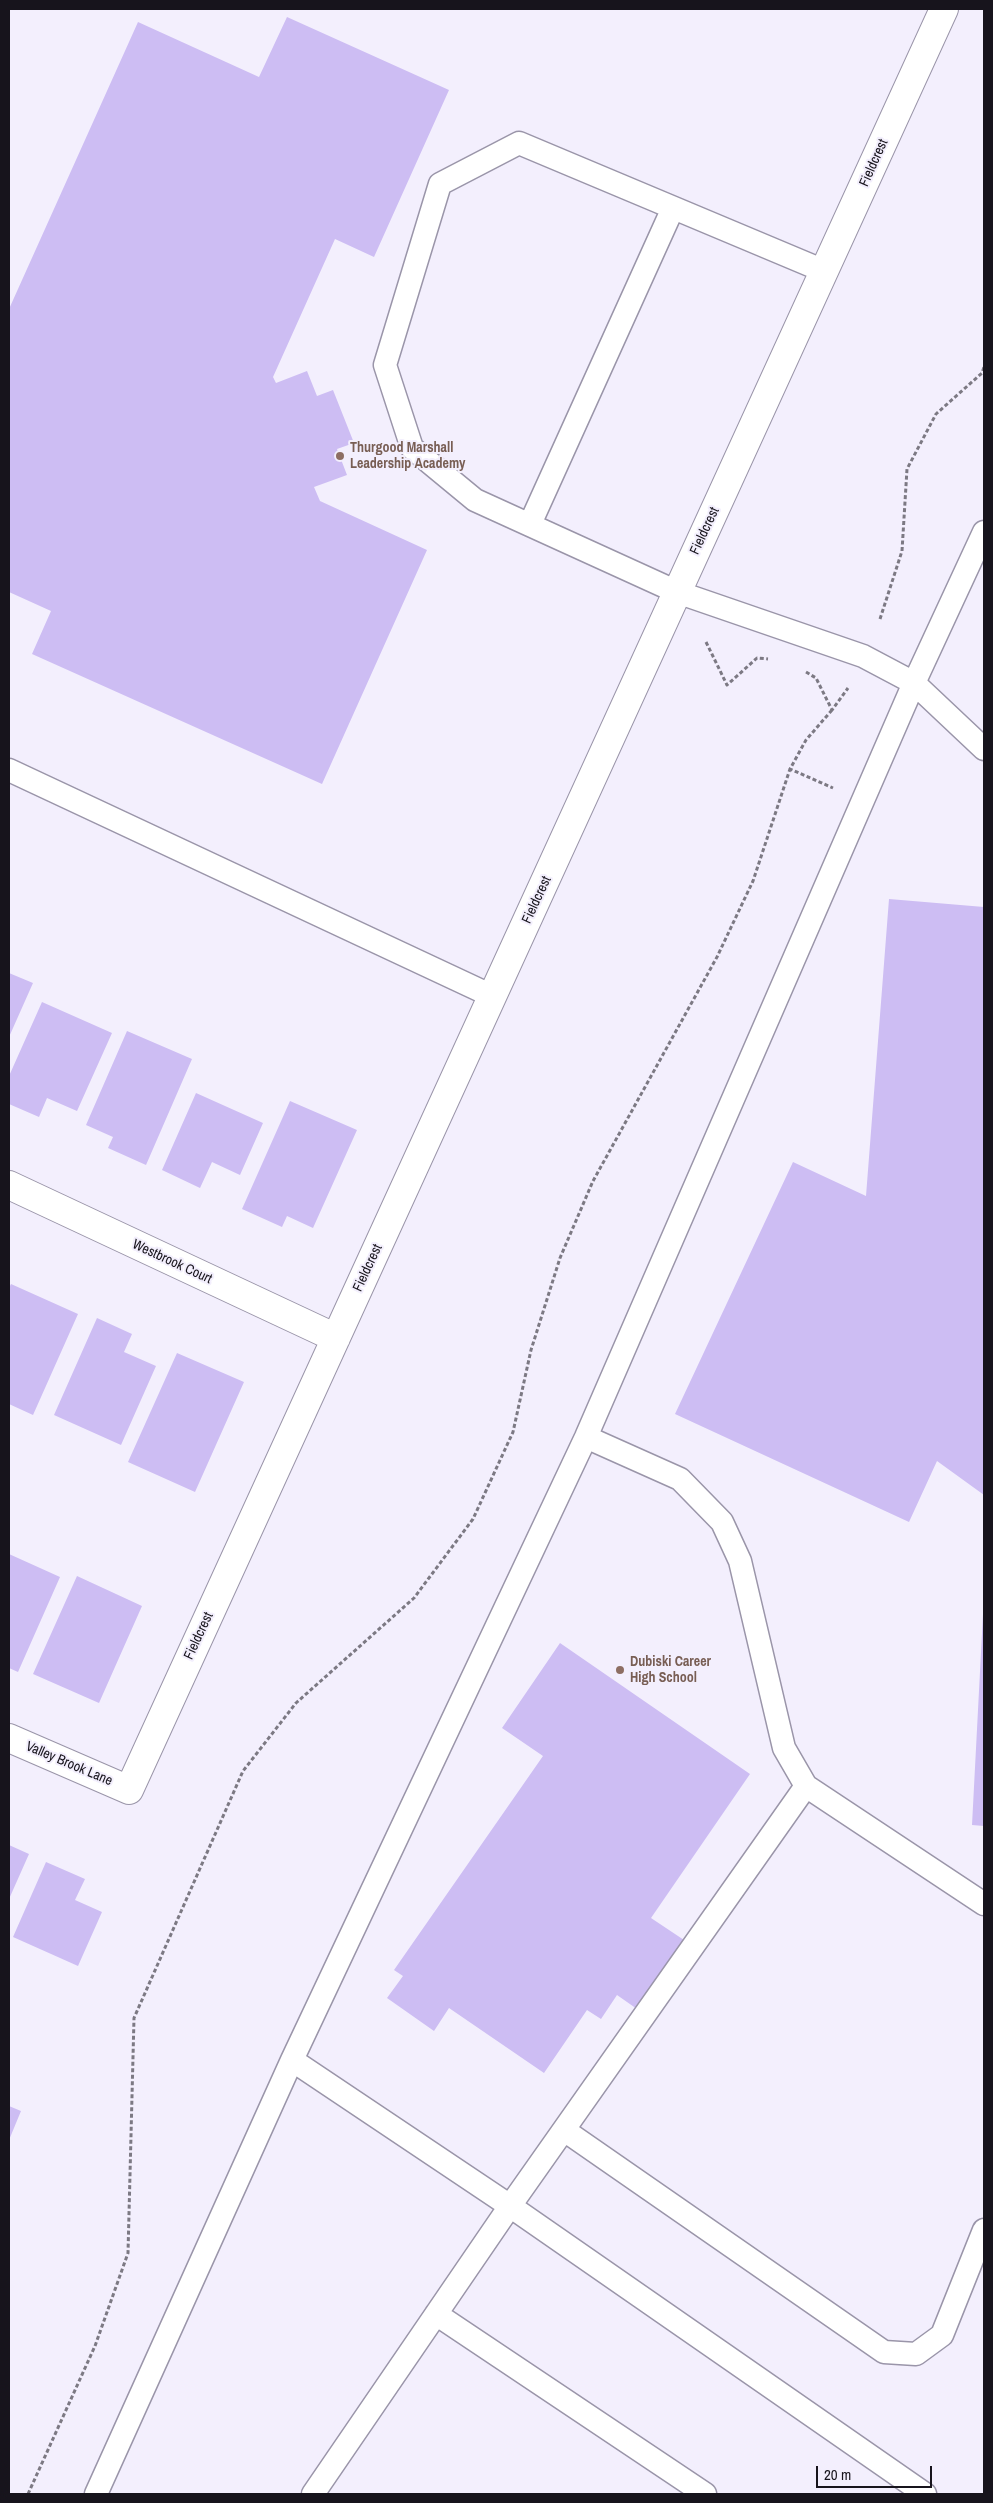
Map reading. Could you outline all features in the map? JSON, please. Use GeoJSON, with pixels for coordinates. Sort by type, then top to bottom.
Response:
{"type":"FeatureCollection","features":[{"type":"Feature","properties":{"kind":"street","name":"Fieldcrest"},"geometry":{"type":"LineString","coordinates":[[128,1790],[944,9]]}},
{"type":"Feature","properties":{"kind":"street","name":"Westbrook Court"},"geometry":{"type":"LineString","coordinates":[[9,1185],[336,1338]]}},
{"type":"Feature","properties":{"kind":"street","name":"Valley Brook Lane"},"geometry":{"type":"LineString","coordinates":[[9,1738],[128,1790]]}},
{"type":"Feature","properties":{"kind":"lane"},"geometry":{"type":"LineString","coordinates":[[824,272],[519,143],[440,184],[385,365],[412,448],[475,500],[678,592],[863,656],[914,683],[984,749]]}},
{"type":"Feature","properties":{"kind":"lane"},"geometry":{"type":"LineString","coordinates":[[530,524],[673,208]]}},
{"type":"Feature","properties":{"kind":"lane"},"geometry":{"type":"LineString","coordinates":[[96,2494],[292,2060],[586,1437],[914,683],[984,532]]}},
{"type":"Feature","properties":{"kind":"lane"},"geometry":{"type":"LineString","coordinates":[[9,770],[492,996]]}},
{"type":"Feature","properties":{"kind":"lane"},"geometry":{"type":"LineString","coordinates":[[586,1437],[680,1479],[722,1522],[740,1562],[784,1748],[806,1786],[984,1904]]}},
{"type":"Feature","properties":{"kind":"lane"},"geometry":{"type":"LineString","coordinates":[[313,2494],[510,2206],[806,1786]]}},
{"type":"Feature","properties":{"kind":"lane"},"geometry":{"type":"LineString","coordinates":[[945,1877],[984,1885]]}},
{"type":"Feature","properties":{"kind":"lane"},"geometry":{"type":"LineString","coordinates":[[292,2060],[510,2206],[926,2494]]}},
{"type":"Feature","properties":{"kind":"lane"},"geometry":{"type":"LineString","coordinates":[[564,2130],[884,2352],[916,2354],[942,2335],[984,2230]]}},
{"type":"Feature","properties":{"kind":"lane"},"geometry":{"type":"LineString","coordinates":[[436,2314],[705,2494]]}},
{"type":"Feature","properties":{"kind":"path"},"geometry":{"type":"LineString","coordinates":[[880,619],[902,551],[907,469],[936,414],[982,373],[984,367]]}},
{"type":"Feature","properties":{"kind":"path"},"geometry":{"type":"LineString","coordinates":[[706,642],[727,685],[757,658],[773,660]]}},
{"type":"Feature","properties":{"kind":"path"},"geometry":{"type":"LineString","coordinates":[[803,670],[816,678],[832,710]]}},
{"type":"Feature","properties":{"kind":"path"},"geometry":{"type":"LineString","coordinates":[[28,2494],[95,2346],[128,2253],[134,2018],[244,1771],[296,1703],[414,1598],[473,1519],[513,1432],[531,1350],[560,1258],[593,1181],[717,957],[753,881],[790,769],[806,740],[848,688]]}},
{"type":"Feature","properties":{"kind":"path"},"geometry":{"type":"LineString","coordinates":[[790,769],[838,790]]}},
{"type":"Feature","properties":{"kind":"building"},"geometry":{"type":"Polygon","coordinates":[[[287,17],[449,90],[374,257],[335,239],[273,377],[276,383],[307,371],[317,396],[333,390],[354,443],[337,449],[347,475],[314,487],[320,501],[427,550],[322,784],[32,654],[51,611],[9,592],[9,309],[138,22],[259,77],[287,17]]]}},
{"type":"Feature","properties":{"kind":"building"},"geometry":{"type":"Polygon","coordinates":[[[889,899],[984,907],[984,1495],[937,1461],[909,1522],[675,1414],[793,1162],[866,1196],[889,899]]]}},
{"type":"Feature","properties":{"kind":"building"},"geometry":{"type":"Polygon","coordinates":[[[9,973],[33,983],[9,1037],[9,973]]]}},
{"type":"Feature","properties":{"kind":"building"},"geometry":{"type":"Polygon","coordinates":[[[42,1002],[112,1033],[77,1111],[47,1098],[39,1117],[9,1104],[9,1076],[42,1002]]]}},
{"type":"Feature","properties":{"kind":"building"},"geometry":{"type":"Polygon","coordinates":[[[127,1031],[192,1059],[146,1165],[108,1148],[113,1137],[86,1125],[127,1031]]]}},
{"type":"Feature","properties":{"kind":"building"},"geometry":{"type":"Polygon","coordinates":[[[196,1093],[263,1123],[240,1175],[212,1162],[200,1188],[162,1170],[196,1093]]]}},
{"type":"Feature","properties":{"kind":"building"},"geometry":{"type":"Polygon","coordinates":[[[290,1101],[357,1130],[313,1228],[287,1216],[282,1227],[242,1209],[290,1101]]]}},
{"type":"Feature","properties":{"kind":"building"},"geometry":{"type":"Polygon","coordinates":[[[11,1284],[78,1314],[33,1415],[9,1404],[9,1288],[11,1284]]]}},
{"type":"Feature","properties":{"kind":"building"},"geometry":{"type":"Polygon","coordinates":[[[97,1318],[132,1334],[124,1352],[156,1366],[121,1445],[54,1415],[97,1318]]]}},
{"type":"Feature","properties":{"kind":"building"},"geometry":{"type":"Polygon","coordinates":[[[177,1353],[244,1382],[195,1492],[128,1462],[177,1353]]]}},
{"type":"Feature","properties":{"kind":"building"},"geometry":{"type":"Polygon","coordinates":[[[9,1554],[60,1577],[18,1672],[9,1668],[9,1554]]]}},
{"type":"Feature","properties":{"kind":"building"},"geometry":{"type":"Polygon","coordinates":[[[77,1576],[142,1606],[99,1703],[33,1674],[77,1576]]]}},
{"type":"Feature","properties":{"kind":"building"},"geometry":{"type":"Polygon","coordinates":[[[984,1614],[984,1826],[972,1825],[984,1614]]]}},
{"type":"Feature","properties":{"kind":"building"},"geometry":{"type":"Polygon","coordinates":[[[560,1643],[750,1774],[651,1918],[684,1940],[637,2009],[617,1995],[601,2019],[587,2010],[544,2073],[449,2008],[434,2031],[387,1998],[403,1976],[394,1970],[543,1756],[502,1728],[560,1643]]]}},
{"type":"Feature","properties":{"kind":"building"},"geometry":{"type":"Polygon","coordinates":[[[9,1845],[29,1854],[9,1899],[9,1845]]]}},
{"type":"Feature","properties":{"kind":"building"},"geometry":{"type":"Polygon","coordinates":[[[46,1862],[85,1879],[75,1900],[102,1912],[78,1966],[13,1937],[46,1862]]]}},
{"type":"Feature","properties":{"kind":"building"},"geometry":{"type":"Polygon","coordinates":[[[9,2106],[21,2111],[9,2140],[9,2106]]]}},
{"type":"Feature","properties":{"kind":"place","name":"Thurgood Marshall Leadership Academy"},"geometry":{"type":"Point","coordinates":[340,456]}},
{"type":"Feature","properties":{"kind":"place","name":"Dubiski Career High School"},"geometry":{"type":"Point","coordinates":[620,1670]}}]}
